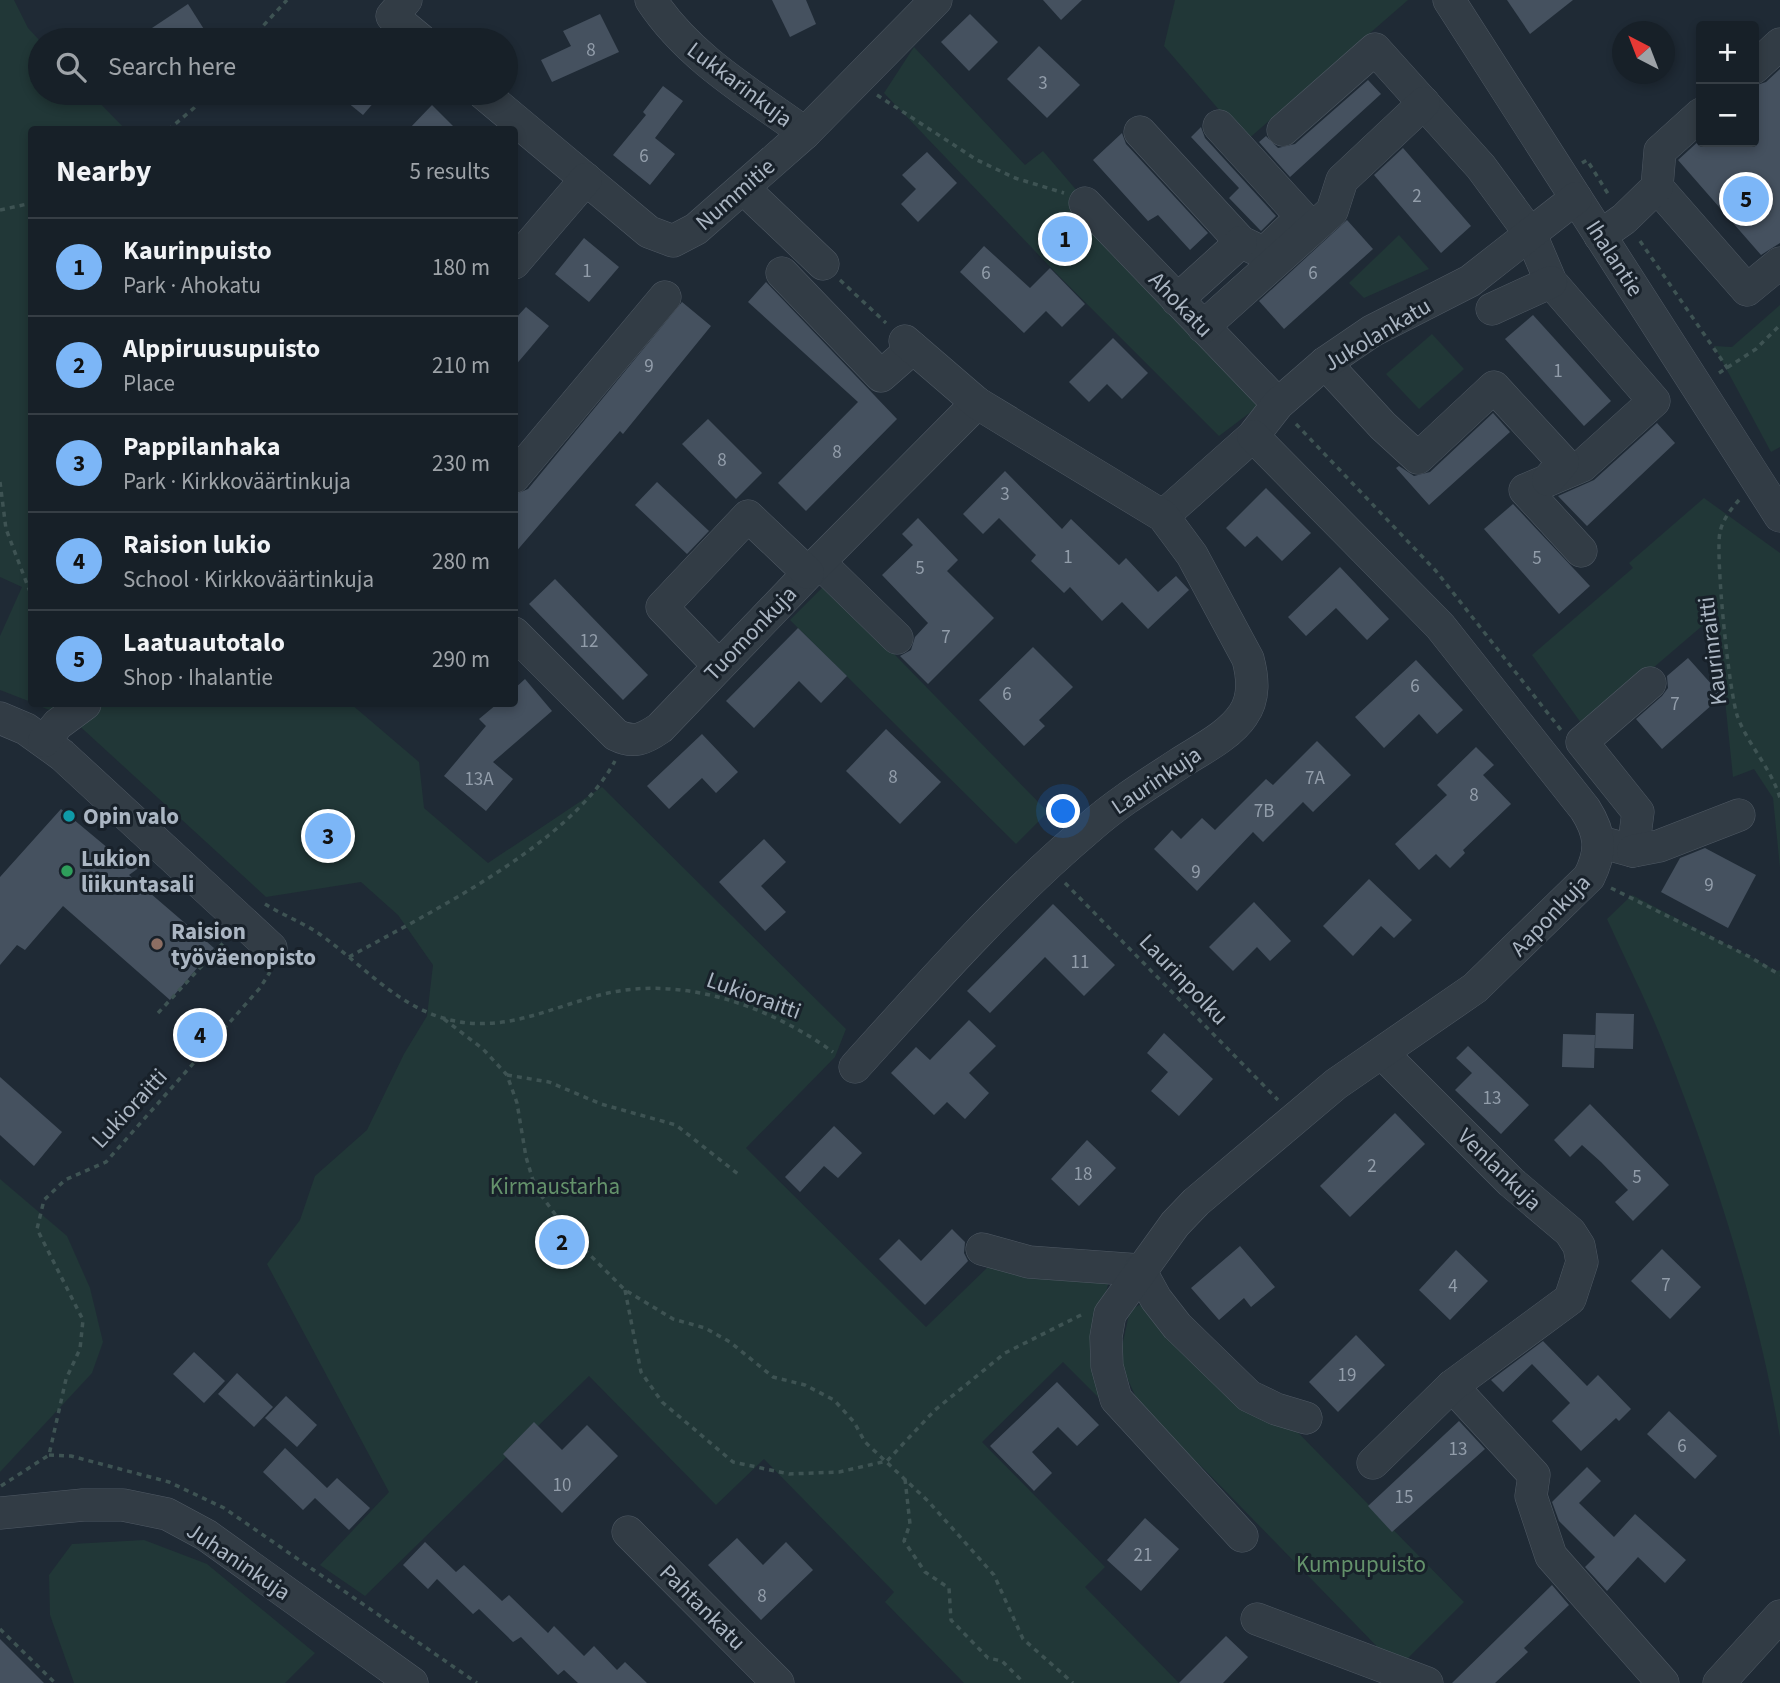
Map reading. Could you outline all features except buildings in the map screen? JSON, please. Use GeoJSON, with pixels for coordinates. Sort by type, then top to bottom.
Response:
{"type":"FeatureCollection","features":[{"type":"Feature","properties":{"kind":"street","name":"Lukkarinkuja"},"geometry":{"type":"LineString","coordinates":[[651,0],[676,34],[704,60],[805,133]]}},
{"type":"Feature","properties":{"kind":"street","name":"Nummitie"},"geometry":{"type":"LineString","coordinates":[[497,105],[649,232],[673,241],[696,229],[805,133],[859,82],[936,0]]}},
{"type":"Feature","properties":{"kind":"street","name":"Ihalantie"},"geometry":{"type":"LineString","coordinates":[[1449,0],[1780,516]]}},
{"type":"Feature","properties":{"kind":"street"},"geometry":{"type":"LineString","coordinates":[[399,8],[413,28]]}},
{"type":"Feature","properties":{"kind":"street"},"geometry":{"type":"LineString","coordinates":[[1759,63],[1780,44]]}},
{"type":"Feature","properties":{"kind":"street"},"geometry":{"type":"LineString","coordinates":[[1283,131],[1375,49],[1481,167],[1531,235],[1551,282],[1654,401],[1582,466],[1525,490],[1581,551]]}},
{"type":"Feature","properties":{"kind":"street"},"geometry":{"type":"LineString","coordinates":[[1203,327],[1332,212],[1342,180],[1424,103]]}},
{"type":"Feature","properties":{"kind":"street"},"geometry":{"type":"LineString","coordinates":[[1600,236],[1624,219],[1657,187],[1660,151],[1696,119]]}},
{"type":"Feature","properties":{"kind":"street"},"geometry":{"type":"LineString","coordinates":[[1140,132],[1241,242],[1264,253],[1302,217],[1219,126]]}},
{"type":"Feature","properties":{"kind":"street"},"geometry":{"type":"LineString","coordinates":[[518,258],[586,179]]}},
{"type":"Feature","properties":{"kind":"street"},"geometry":{"type":"LineString","coordinates":[[1657,187],[1747,290],[1780,262]]}},
{"type":"Feature","properties":{"kind":"street"},"geometry":{"type":"LineString","coordinates":[[743,188],[823,264]]}},
{"type":"Feature","properties":{"kind":"street","name":"Jukolankatu"},"geometry":{"type":"LineString","coordinates":[[1163,516],[1253,436],[1278,404],[1325,363],[1372,331],[1469,281],[1576,198]]}},
{"type":"Feature","properties":{"kind":"street","name":"Ahokatu"},"geometry":{"type":"LineString","coordinates":[[1085,202],[1278,404]]}},
{"type":"Feature","properties":{"kind":"street"},"geometry":{"type":"LineString","coordinates":[[1177,300],[1241,242]]}},
{"type":"Feature","properties":{"kind":"street"},"geometry":{"type":"LineString","coordinates":[[782,273],[881,376],[909,345]]}},
{"type":"Feature","properties":{"kind":"street"},"geometry":{"type":"LineString","coordinates":[[1492,309],[1551,282]]}},
{"type":"Feature","properties":{"kind":"street"},"geometry":{"type":"LineString","coordinates":[[518,472],[665,296]]}},
{"type":"Feature","properties":{"kind":"street","name":"Laurinkuja"},"geometry":{"type":"LineString","coordinates":[[855,1067],[938,975],[1049,866],[1116,806],[1226,732],[1243,715],[1251,696],[1252,677],[1248,659],[1192,555],[1163,516],[977,403],[909,345]]}},
{"type":"Feature","properties":{"kind":"street"},"geometry":{"type":"LineString","coordinates":[[1325,363],[1383,426],[1418,457],[1494,387],[1563,462],[1548,480]]}},
{"type":"Feature","properties":{"kind":"street","name":"Tuomonkuja"},"geometry":{"type":"LineString","coordinates":[[627,740],[638,741],[660,728],[813,568],[977,403]]}},
{"type":"Feature","properties":{"kind":"street"},"geometry":{"type":"LineString","coordinates":[[1253,436],[1440,626],[1585,809],[1595,825],[1600,842],[1633,851],[1659,846],[1739,816]]}},
{"type":"Feature","properties":{"kind":"street"},"geometry":{"type":"LineString","coordinates":[[719,666],[662,607],[748,516],[897,638]]}},
{"type":"Feature","properties":{"kind":"street"},"geometry":{"type":"LineString","coordinates":[[518,637],[616,735],[627,740]]}},
{"type":"Feature","properties":{"kind":"street"},"geometry":{"type":"LineString","coordinates":[[1633,851],[1638,812],[1582,742],[1650,683]]}},
{"type":"Feature","properties":{"kind":"street"},"geometry":{"type":"LineString","coordinates":[[44,741],[58,724],[81,707]]}},
{"type":"Feature","properties":{"kind":"street"},"geometry":{"type":"LineString","coordinates":[[0,718],[44,741],[83,773],[242,921],[272,957]]}},
{"type":"Feature","properties":{"kind":"street","name":"Aaponkuja"},"geometry":{"type":"LineString","coordinates":[[1242,1536],[1116,1399],[1107,1366],[1106,1337],[1110,1314],[1140,1270],[1196,1202],[1294,1116],[1475,988],[1589,877],[1598,861],[1600,842]]}},
{"type":"Feature","properties":{"kind":"street","name":"Venlankuja"},"geometry":{"type":"LineString","coordinates":[[1382,1053],[1511,1182],[1570,1232],[1579,1246],[1582,1262],[1570,1299],[1452,1386]]}},
{"type":"Feature","properties":{"kind":"street"},"geometry":{"type":"LineString","coordinates":[[982,1250],[1029,1262],[1140,1270],[1156,1299],[1177,1326],[1248,1396],[1276,1409],[1306,1418]]}},
{"type":"Feature","properties":{"kind":"street"},"geometry":{"type":"LineString","coordinates":[[1373,1463],[1452,1386],[1534,1475],[1531,1496],[1551,1556],[1663,1683]]}},
{"type":"Feature","properties":{"kind":"street","name":"Juhaninkuja"},"geometry":{"type":"LineString","coordinates":[[0,1513],[83,1505],[123,1505],[167,1514],[206,1535],[412,1683]]}},
{"type":"Feature","properties":{"kind":"street","name":"Pahtankatu"},"geometry":{"type":"LineString","coordinates":[[628,1532],[778,1683]]}},
{"type":"Feature","properties":{"kind":"street"},"geometry":{"type":"LineString","coordinates":[[1720,1683],[1780,1616]]}},
{"type":"Feature","properties":{"kind":"street"},"geometry":{"type":"LineString","coordinates":[[1257,1619],[1427,1683]]}},
{"type":"Feature","properties":{"kind":"path"},"geometry":{"type":"LineString","coordinates":[[261,28],[287,0]]}},
{"type":"Feature","properties":{"kind":"path"},"geometry":{"type":"LineString","coordinates":[[859,82],[929,131],[977,160],[1015,178],[1085,202]]}},
{"type":"Feature","properties":{"kind":"path"},"geometry":{"type":"LineString","coordinates":[[173,126],[196,105]]}},
{"type":"Feature","properties":{"kind":"path"},"geometry":{"type":"LineString","coordinates":[[0,210],[28,205]]}},
{"type":"Feature","properties":{"kind":"path"},"geometry":{"type":"LineString","coordinates":[[823,264],[909,345]]}},
{"type":"Feature","properties":{"kind":"path"},"geometry":{"type":"LineString","coordinates":[[1697,383],[1728,369],[1756,349],[1780,325]]}},
{"type":"Feature","properties":{"kind":"path"},"geometry":{"type":"LineString","coordinates":[[1278,404],[1436,571],[1566,737]]}},
{"type":"Feature","properties":{"kind":"path"},"geometry":{"type":"LineString","coordinates":[[0,482],[6,529],[28,587]]}},
{"type":"Feature","properties":{"kind":"path","name":"Kaurinraitti"},"geometry":{"type":"LineString","coordinates":[[1743,497],[1732,507],[1720,533],[1722,594],[1732,690],[1743,731],[1768,768],[1780,798]]}},
{"type":"Feature","properties":{"kind":"path"},"geometry":{"type":"LineString","coordinates":[[349,957],[435,909],[537,844],[578,808],[608,774],[627,740]]}},
{"type":"Feature","properties":{"kind":"path","name":"Laurinpolku"},"geometry":{"type":"LineString","coordinates":[[1049,866],[1294,1116]]}},
{"type":"Feature","properties":{"kind":"path"},"geometry":{"type":"LineString","coordinates":[[1589,877],[1750,957],[1780,975]]}},
{"type":"Feature","properties":{"kind":"path","name":"Lukioraitti"},"geometry":{"type":"LineString","coordinates":[[287,917],[322,935],[384,987],[442,1018],[488,1025],[533,1017],[609,993],[697,991],[774,1017],[807,1033],[855,1067]]}},
{"type":"Feature","properties":{"kind":"path"},"geometry":{"type":"LineString","coordinates":[[158,1013],[242,921]]}},
{"type":"Feature","properties":{"kind":"path","name":"Lukioraitti"},"geometry":{"type":"LineString","coordinates":[[0,1487],[49,1455],[66,1379],[80,1349],[83,1320],[37,1229],[44,1200],[65,1180],[106,1162],[260,988],[272,957]]}},
{"type":"Feature","properties":{"kind":"path"},"geometry":{"type":"LineString","coordinates":[[442,1018],[483,1049],[507,1075],[517,1104],[526,1157],[535,1187],[571,1236],[625,1290],[673,1319],[705,1328],[730,1342],[773,1377],[805,1385],[834,1400],[854,1422],[864,1442],[905,1479],[994,1575],[1023,1639],[1073,1683]]}},
{"type":"Feature","properties":{"kind":"path"},"geometry":{"type":"LineString","coordinates":[[507,1075],[549,1082],[601,1104],[676,1125],[738,1174]]}},
{"type":"Feature","properties":{"kind":"path"},"geometry":{"type":"LineString","coordinates":[[625,1290],[641,1372],[662,1402],[733,1462],[789,1474],[839,1472],[887,1461],[935,1410],[1005,1353],[1045,1335],[1093,1306]]}},
{"type":"Feature","properties":{"kind":"path"},"geometry":{"type":"LineString","coordinates":[[905,1479],[910,1524],[904,1541],[925,1572],[949,1588],[951,1620],[988,1658],[1002,1661],[1024,1683]]}},
{"type":"Feature","properties":{"kind":"path"},"geometry":{"type":"LineString","coordinates":[[0,1629],[55,1683]]}},
{"type":"Feature","properties":{"kind":"green space"},"geometry":{"type":"Polygon","coordinates":[[[0,0],[14,0],[28,28],[28,105],[102,105],[122,126],[28,126],[28,701],[0,690],[0,636],[22,587],[0,577],[0,0]]]}},
{"type":"Feature","properties":{"kind":"green space"},"geometry":{"type":"Polygon","coordinates":[[[1175,0],[1408,0],[1246,141],[1164,46],[1175,0]]]}},
{"type":"Feature","properties":{"kind":"green space"},"geometry":{"type":"Polygon","coordinates":[[[914,47],[1025,165],[1043,151],[1260,405],[1219,436],[1056,273],[884,93],[914,47]]]}},
{"type":"Feature","properties":{"kind":"green space"},"geometry":{"type":"Polygon","coordinates":[[[1399,235],[1429,269],[1364,298],[1349,283],[1399,235]]]}},
{"type":"Feature","properties":{"kind":"green space"},"geometry":{"type":"Polygon","coordinates":[[[1780,305],[1780,447],[1771,452],[1714,346],[1732,347],[1780,305]]]}},
{"type":"Feature","properties":{"kind":"green space"},"geometry":{"type":"Polygon","coordinates":[[[1432,334],[1464,369],[1419,409],[1386,374],[1432,334]]]}},
{"type":"Feature","properties":{"kind":"green space"},"geometry":{"type":"Polygon","coordinates":[[[1704,498],[1780,553],[1780,868],[1773,798],[1754,769],[1733,777],[1716,614],[1584,727],[1532,655],[1633,568],[1629,563],[1704,498]]]}},
{"type":"Feature","properties":{"kind":"green space"},"geometry":{"type":"Polygon","coordinates":[[[826,584],[1048,812],[1016,844],[790,620],[826,584]]]}},
{"type":"Feature","properties":{"kind":"green space","name":"Kirmaustarha"},"geometry":{"type":"Polygon","coordinates":[[[42,707],[355,707],[419,762],[424,808],[488,863],[602,787],[846,1029],[835,1057],[746,1148],[926,1327],[992,1263],[1024,1278],[1065,1279],[1111,1274],[1102,1307],[1101,1400],[1063,1362],[982,1442],[1105,1567],[1085,1587],[1179,1683],[964,1683],[885,1602],[894,1592],[764,1459],[716,1505],[589,1376],[365,1596],[320,1565],[389,1492],[267,1264],[300,1220],[315,1176],[367,1130],[404,1054],[427,1016],[433,965],[398,915],[361,882],[266,897],[73,720],[42,707]]]}},
{"type":"Feature","properties":{"kind":"green space"},"geometry":{"type":"Polygon","coordinates":[[[1632,895],[1777,971],[1780,970],[1780,1437],[1759,1337],[1717,1189],[1664,1045],[1607,919],[1632,895]]]}},
{"type":"Feature","properties":{"kind":"green space"},"geometry":{"type":"Polygon","coordinates":[[[0,1179],[67,1236],[90,1288],[103,1342],[92,1373],[0,1472],[0,1179]]]}},
{"type":"Feature","properties":{"kind":"green space","name":"Kumpupuisto"},"geometry":{"type":"Polygon","coordinates":[[[1145,1302],[1271,1405],[1464,1602],[1398,1668],[1203,1468],[1144,1415],[1119,1360],[1130,1310],[1145,1302]]]}},
{"type":"Feature","properties":{"kind":"green space"},"geometry":{"type":"Polygon","coordinates":[[[144,1540],[207,1564],[315,1653],[285,1683],[74,1683],[50,1615],[49,1575],[72,1544],[144,1540]]]}},
{"type":"Feature","properties":{"kind":"place","name":"Laatuautotalo"},"geometry":{"type":"Point","coordinates":[1746,199]}},
{"type":"Feature","properties":{"kind":"place","name":"Kaurinpuisto"},"geometry":{"type":"Point","coordinates":[1065,239]}},
{"type":"Feature","properties":{"kind":"place","name":"Opin valo"},"geometry":{"type":"Point","coordinates":[69,816]}},
{"type":"Feature","properties":{"kind":"place","name":"Pappilanhaka"},"geometry":{"type":"Point","coordinates":[328,836]}},
{"type":"Feature","properties":{"kind":"place","name":"Lukion liikuntasali"},"geometry":{"type":"Point","coordinates":[67,871]}},
{"type":"Feature","properties":{"kind":"place","name":"Raision työväenopisto"},"geometry":{"type":"Point","coordinates":[157,944]}},
{"type":"Feature","properties":{"kind":"place","name":"Raision lukio"},"geometry":{"type":"Point","coordinates":[200,1035]}},
{"type":"Feature","properties":{"kind":"place","name":"Alppiruusupuisto"},"geometry":{"type":"Point","coordinates":[562,1242]}}]}
